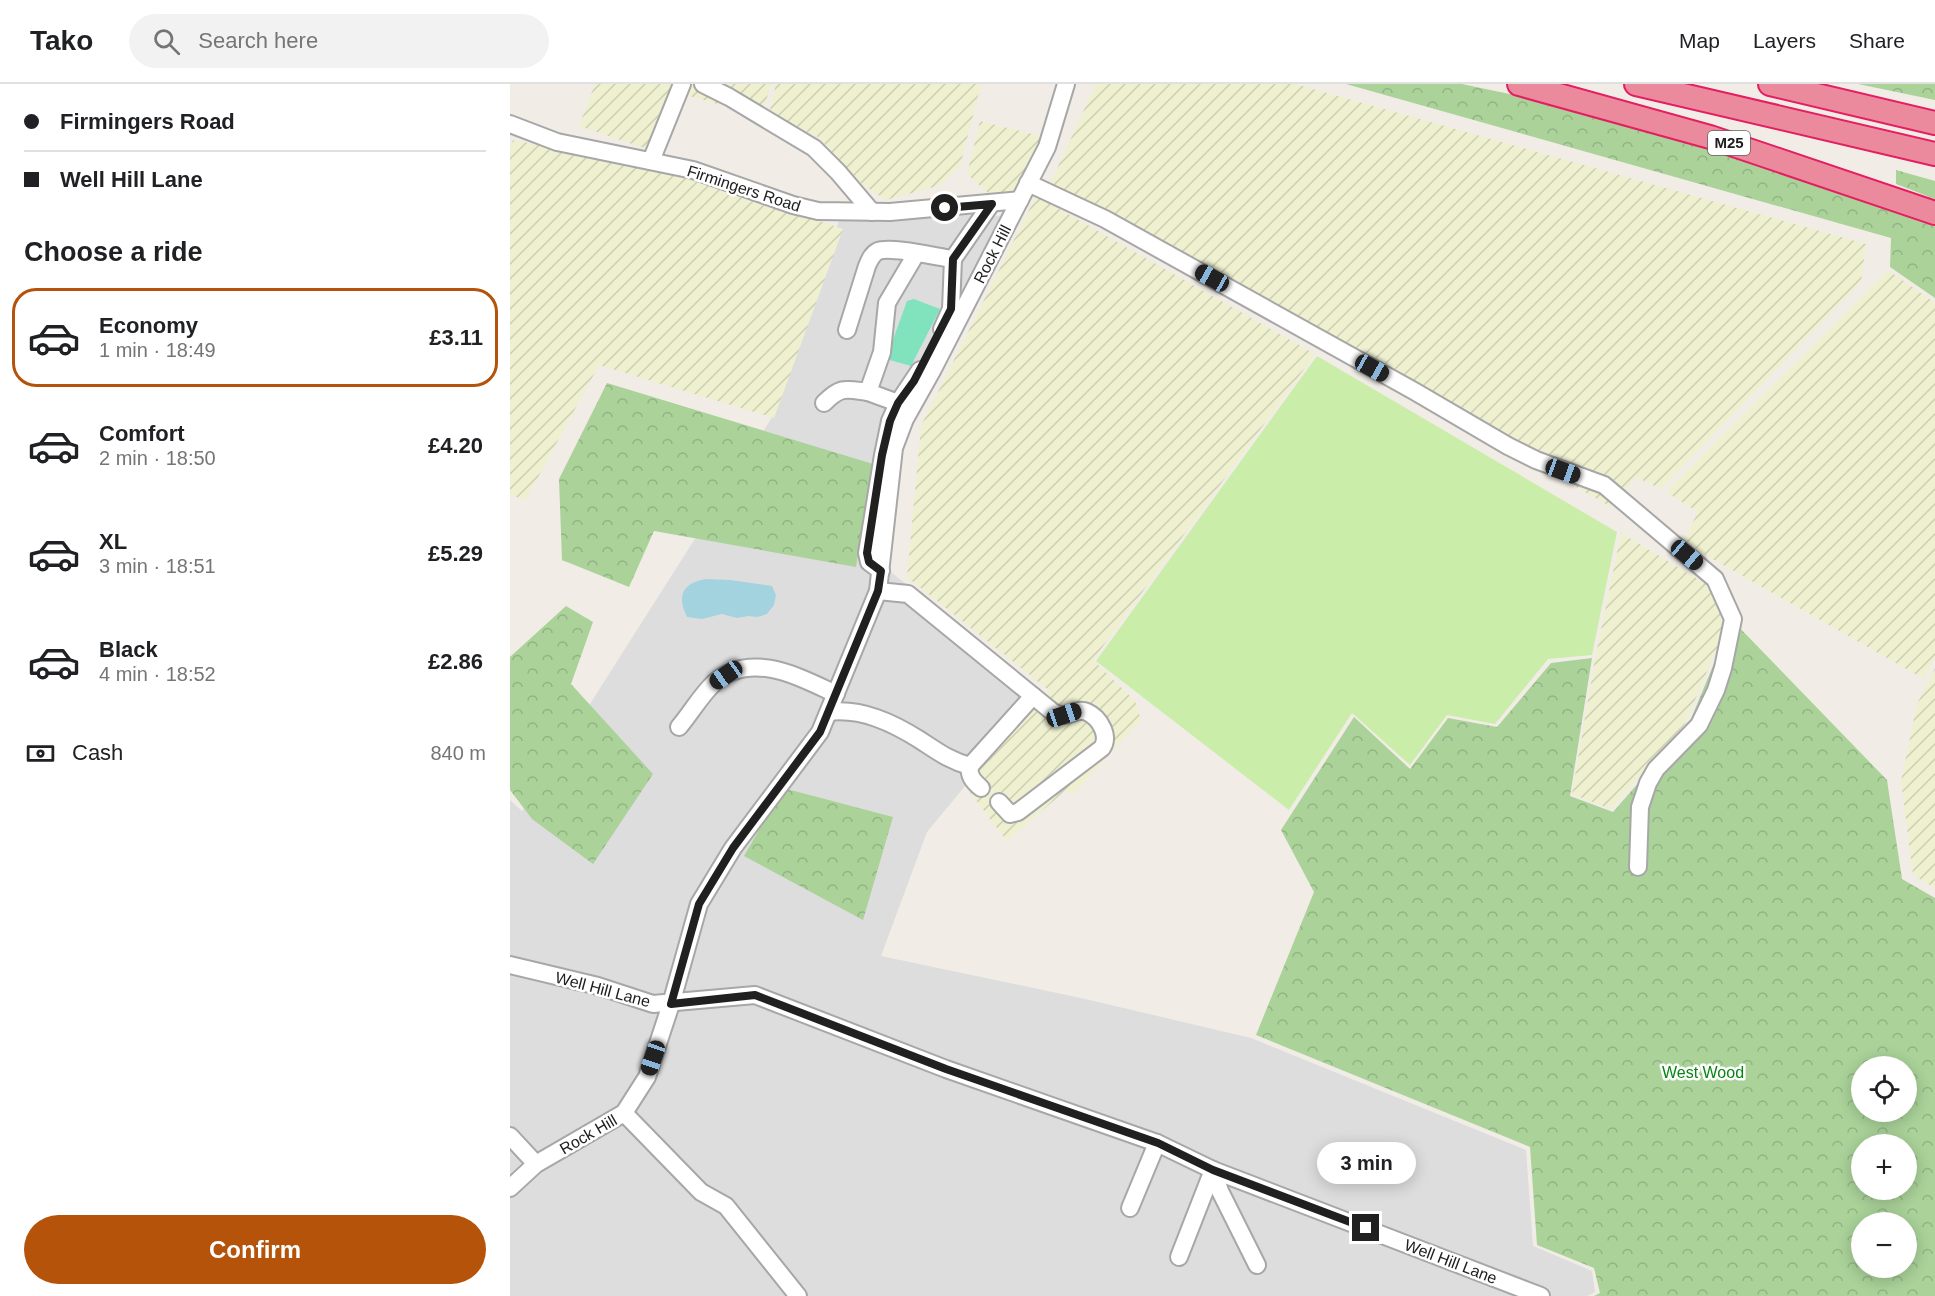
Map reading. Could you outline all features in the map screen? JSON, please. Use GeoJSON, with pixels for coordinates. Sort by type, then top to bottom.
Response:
{"type":"FeatureCollection","features":[{"type":"Feature","properties":{"kind":"highway","name":"M25"},"geometry":{"type":"LineString","coordinates":[[1519,84],[1710,137],[1935,213]]}},
{"type":"Feature","properties":{"kind":"highway","name":"M25"},"geometry":{"type":"LineString","coordinates":[[1636,84],[1935,154]]}},
{"type":"Feature","properties":{"kind":"highway"},"geometry":{"type":"LineString","coordinates":[[1770,84],[1935,123]]}},
{"type":"Feature","properties":{"kind":"street"},"geometry":{"type":"LineString","coordinates":[[651,161],[682,84]]}},
{"type":"Feature","properties":{"kind":"street"},"geometry":{"type":"LineString","coordinates":[[703,84],[814,148],[872,212]]}},
{"type":"Feature","properties":{"kind":"street","name":"Rock Hill"},"geometry":{"type":"LineString","coordinates":[[510,1188],[536,1164],[624,1113],[647,1077],[671,1004],[699,904],[733,848],[820,732],[829,712],[878,591],[894,448],[905,419],[1047,147],[1066,84]]}},
{"type":"Feature","properties":{"kind":"street","name":"Firmingers Road"},"geometry":{"type":"LineString","coordinates":[[510,124],[557,142],[693,170],[793,205],[818,211],[890,212],[1020,200]]}},
{"type":"Feature","properties":{"kind":"street"},"geometry":{"type":"LineString","coordinates":[[1028,183],[1115,225],[1508,446],[1536,460],[1604,485],[1715,579],[1733,619],[1723,668],[1716,690],[1699,725],[1656,769],[1648,783],[1640,807],[1638,867]]}},
{"type":"Feature","properties":{"kind":"street"},"geometry":{"type":"LineString","coordinates":[[881,571],[869,562],[867,553],[886,436],[898,403],[914,381],[951,309],[953,259],[992,204]]}},
{"type":"Feature","properties":{"kind":"street"},"geometry":{"type":"LineString","coordinates":[[847,330],[871,256],[876,252],[887,249],[953,259]]}},
{"type":"Feature","properties":{"kind":"street"},"geometry":{"type":"LineString","coordinates":[[868,392],[882,352],[887,303],[916,254]]}},
{"type":"Feature","properties":{"kind":"street"},"geometry":{"type":"LineString","coordinates":[[824,403],[835,392],[844,389],[868,392],[898,403]]}},
{"type":"Feature","properties":{"kind":"street"},"geometry":{"type":"LineString","coordinates":[[878,591],[908,594],[1054,713],[1064,715],[1076,711],[1087,712],[1099,723],[1106,735],[1106,742],[1102,748],[1014,814],[1010,814],[999,802]]}},
{"type":"Feature","properties":{"kind":"street"},"geometry":{"type":"LineString","coordinates":[[680,727],[714,684],[740,669],[765,667],[776,669],[836,694]]}},
{"type":"Feature","properties":{"kind":"street"},"geometry":{"type":"LineString","coordinates":[[981,788],[973,780],[969,771],[970,766],[1033,696]]}},
{"type":"Feature","properties":{"kind":"street"},"geometry":{"type":"LineString","coordinates":[[829,712],[846,710],[861,712],[911,734],[950,760],[970,766]]}},
{"type":"Feature","properties":{"kind":"street","name":"Well Hill Lane"},"geometry":{"type":"LineString","coordinates":[[510,965],[598,986],[653,1004],[755,995],[946,1069],[1158,1143],[1213,1170],[1541,1296]]}},
{"type":"Feature","properties":{"kind":"street"},"geometry":{"type":"LineString","coordinates":[[624,1113],[701,1192],[726,1206],[798,1296]]}},
{"type":"Feature","properties":{"kind":"street"},"geometry":{"type":"LineString","coordinates":[[510,1136],[536,1164]]}},
{"type":"Feature","properties":{"kind":"street"},"geometry":{"type":"LineString","coordinates":[[1130,1208],[1158,1143]]}},
{"type":"Feature","properties":{"kind":"street"},"geometry":{"type":"LineString","coordinates":[[1179,1257],[1213,1170]]}},
{"type":"Feature","properties":{"kind":"street"},"geometry":{"type":"LineString","coordinates":[[1213,1170],[1220,1191],[1257,1265]]}},
{"type":"Feature","properties":{"kind":"shaded area"},"geometry":{"type":"Polygon","coordinates":[[[842,212],[1004,216],[898,425],[887,569],[1043,692],[927,832],[881,956],[1081,998],[1251,1038],[1526,1150],[1533,1246],[1592,1271],[1595,1292],[1587,1296],[1552,1296],[1523,1283],[1517,1296],[510,1296],[510,800],[522,811],[771,419],[842,212]]]}},
{"type":"Feature","properties":{"kind":"green space"},"geometry":{"type":"Polygon","coordinates":[[[595,84],[772,84],[760,116],[682,94],[656,152],[579,126],[595,84]]]}},
{"type":"Feature","properties":{"kind":"green space"},"geometry":{"type":"Polygon","coordinates":[[[776,84],[981,84],[960,166],[941,185],[886,200],[862,184],[818,137],[769,114],[776,84]]]}},
{"type":"Feature","properties":{"kind":"green space"},"geometry":{"type":"Polygon","coordinates":[[[1096,84],[1295,84],[1866,244],[1861,282],[1661,489],[1636,477],[1611,507],[1049,186],[1096,84]]]}},
{"type":"Feature","properties":{"kind":"green space"},"geometry":{"type":"Polygon","coordinates":[[[1346,84],[1462,84],[1557,104],[1673,136],[1935,222],[1935,298],[1890,267],[1891,238],[1346,84]]]}},
{"type":"Feature","properties":{"kind":"green space"},"geometry":{"type":"Polygon","coordinates":[[[1858,84],[1935,84],[1935,100],[1858,84]]]}},
{"type":"Feature","properties":{"kind":"green space"},"geometry":{"type":"Polygon","coordinates":[[[980,121],[1044,137],[1027,173],[1009,194],[988,193],[967,174],[980,121]]]}},
{"type":"Feature","properties":{"kind":"green space"},"geometry":{"type":"Polygon","coordinates":[[[513,140],[669,170],[843,229],[774,418],[599,365],[525,501],[510,494],[510,149],[513,140]]]}},
{"type":"Feature","properties":{"kind":"green space"},"geometry":{"type":"Polygon","coordinates":[[[1896,170],[1935,181],[1935,199],[1896,184],[1896,170]]]}},
{"type":"Feature","properties":{"kind":"green space"},"geometry":{"type":"Polygon","coordinates":[[[1036,196],[1315,354],[1093,660],[1135,701],[1141,720],[1072,795],[1066,790],[1007,841],[965,786],[1050,691],[907,577],[921,426],[1036,196]]]}},
{"type":"Feature","properties":{"kind":"green space"},"geometry":{"type":"Polygon","coordinates":[[[1888,270],[1935,303],[1935,657],[1924,679],[1683,542],[1698,512],[1666,492],[1888,270]]]}},
{"type":"Feature","properties":{"kind":"green space"},"geometry":{"type":"Polygon","coordinates":[[[914,299],[940,309],[911,366],[886,359],[907,301],[914,299]]]}},
{"type":"Feature","properties":{"kind":"green space"},"geometry":{"type":"Polygon","coordinates":[[[1317,356],[1617,532],[1592,655],[1548,659],[1495,724],[1447,715],[1410,765],[1352,713],[1289,810],[1096,661],[1317,356]]]}},
{"type":"Feature","properties":{"kind":"green space"},"geometry":{"type":"Polygon","coordinates":[[[607,383],[873,464],[856,567],[654,531],[629,587],[562,560],[559,479],[607,383]]]}},
{"type":"Feature","properties":{"kind":"green space"},"geometry":{"type":"Polygon","coordinates":[[[1621,533],[1736,602],[1685,724],[1611,809],[1572,794],[1595,659],[1621,533]]]}},
{"type":"Feature","properties":{"kind":"green space"},"geometry":{"type":"Polygon","coordinates":[[[566,606],[593,622],[571,684],[653,774],[593,864],[532,819],[510,790],[510,657],[566,606]]]}},
{"type":"Feature","properties":{"kind":"green space","name":"West Wood"},"geometry":{"type":"Polygon","coordinates":[[[1732,620],[1887,780],[1902,879],[1935,898],[1935,1296],[1594,1296],[1600,1293],[1594,1268],[1537,1245],[1530,1147],[1256,1035],[1314,892],[1281,830],[1354,717],[1410,769],[1448,718],[1497,727],[1551,663],[1592,658],[1570,796],[1613,812],[1688,726],[1732,620]]]}},
{"type":"Feature","properties":{"kind":"green space"},"geometry":{"type":"Polygon","coordinates":[[[1935,668],[1935,888],[1913,875],[1901,781],[1917,704],[1935,668]]]}},
{"type":"Feature","properties":{"kind":"green space"},"geometry":{"type":"Polygon","coordinates":[[[783,788],[893,817],[863,920],[744,856],[783,788]]]}},
{"type":"Feature","properties":{"kind":"water"},"geometry":{"type":"Polygon","coordinates":[[[706,579],[772,586],[776,595],[774,605],[767,614],[758,617],[737,618],[722,614],[702,619],[687,617],[682,602],[684,591],[692,584],[706,579]]]}},
{"type":"Feature","properties":{"kind":"route"},"geometry":{"type":"LineString","coordinates":[[945,208],[992,204],[953,259],[951,309],[914,381],[898,403],[890,421],[882,455],[867,553],[872,566],[881,571],[878,591],[820,732],[733,848],[699,904],[671,1004],[755,995],[946,1069],[1158,1143],[1213,1170],[1366,1228]]}}]}
